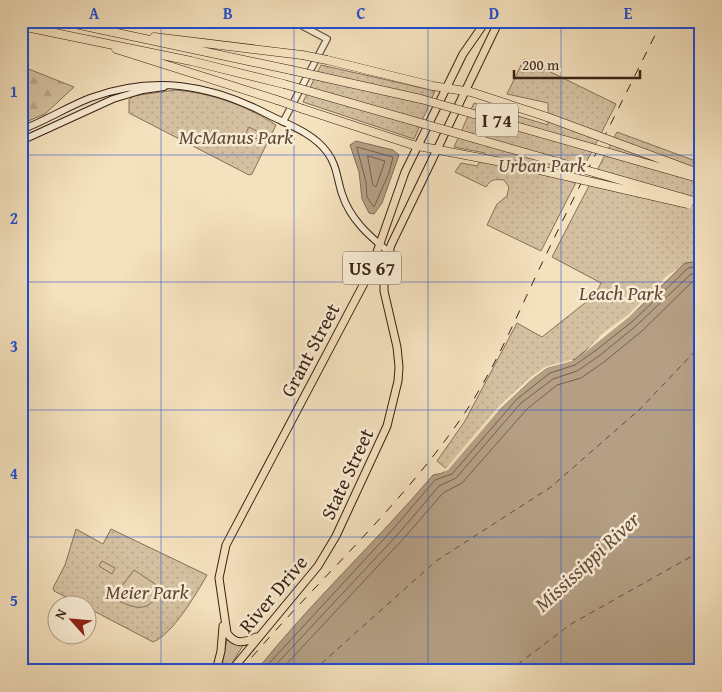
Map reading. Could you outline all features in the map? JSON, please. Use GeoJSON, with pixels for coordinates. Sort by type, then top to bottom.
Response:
{"type":"FeatureCollection","features":[{"type":"Feature","properties":{"kind":"highway","name":"I 74"},"geometry":{"type":"LineString","coordinates":[[61,21],[421,99],[701,179]]}},
{"type":"Feature","properties":{"kind":"highway","name":"I 74"},"geometry":{"type":"LineString","coordinates":[[21,26],[101,42],[284,84],[701,204]]}},
{"type":"Feature","properties":{"kind":"highway"},"geometry":{"type":"LineString","coordinates":[[129,36],[173,37],[302,55],[464,91],[546,117],[701,174]]}},
{"type":"Feature","properties":{"kind":"highway"},"geometry":{"type":"LineString","coordinates":[[101,42],[119,51],[277,100],[379,136],[418,146],[701,204]]}},
{"type":"Feature","properties":{"kind":"main road","name":"Grant Street"},"geometry":{"type":"LineString","coordinates":[[224,623],[219,578],[226,545],[370,272],[381,246],[398,190],[418,146],[463,54],[486,21]]}},
{"type":"Feature","properties":{"kind":"main road","name":"US 67"},"geometry":{"type":"LineString","coordinates":[[389,252],[394,236],[499,21]]}},
{"type":"Feature","properties":{"kind":"main road"},"geometry":{"type":"LineString","coordinates":[[21,130],[89,99],[113,91],[145,85],[197,88],[236,98],[309,135],[329,154],[336,169],[342,193],[350,213],[389,252]]}},
{"type":"Feature","properties":{"kind":"main road"},"geometry":{"type":"LineString","coordinates":[[21,141],[113,99],[143,90],[171,85]]}},
{"type":"Feature","properties":{"kind":"main road","name":"State Street"},"geometry":{"type":"LineString","coordinates":[[336,536],[386,426],[398,382],[397,347],[384,291],[384,273],[389,252]]}},
{"type":"Feature","properties":{"kind":"main road","name":"River Drive"},"geometry":{"type":"LineString","coordinates":[[231,671],[258,636],[318,566],[336,536]]}},
{"type":"Feature","properties":{"kind":"main road","name":"US 67"},"geometry":{"type":"LineString","coordinates":[[216,671],[221,651],[224,623]]}},
{"type":"Feature","properties":{"kind":"main road"},"geometry":{"type":"LineString","coordinates":[[224,623],[227,634],[235,641],[244,642],[258,636]]}},
{"type":"Feature","properties":{"kind":"street"},"geometry":{"type":"LineString","coordinates":[[283,122],[327,39],[293,21]]}},
{"type":"Feature","properties":{"kind":"green space","name":"Urban Park"},"geometry":{"type":"Polygon","coordinates":[[[524,59],[616,104],[541,251],[487,225],[497,204],[507,196],[509,187],[504,180],[494,180],[486,187],[455,172],[461,163],[477,166],[485,153],[454,147],[474,103],[548,125],[548,103],[507,94],[524,59]]]}},
{"type":"Feature","properties":{"kind":"green space"},"geometry":{"type":"Polygon","coordinates":[[[321,65],[435,91],[414,139],[303,102],[321,65]]]}},
{"type":"Feature","properties":{"kind":"green space"},"geometry":{"type":"Polygon","coordinates":[[[21,66],[74,87],[45,114],[21,124],[21,66]]]}},
{"type":"Feature","properties":{"kind":"green space","name":"McManus Park"},"geometry":{"type":"Polygon","coordinates":[[[175,90],[227,101],[276,125],[252,174],[249,175],[129,113],[129,100],[133,96],[175,90]]]}},
{"type":"Feature","properties":{"kind":"green space"},"geometry":{"type":"Polygon","coordinates":[[[249,127],[262,134],[259,140],[246,133],[249,127]]]}},
{"type":"Feature","properties":{"kind":"green space","name":"Leach Park"},"geometry":{"type":"Polygon","coordinates":[[[617,132],[701,163],[701,261],[685,264],[641,306],[576,359],[547,368],[532,379],[473,440],[448,470],[437,461],[465,421],[517,323],[542,337],[595,295],[601,283],[552,257],[617,132]]]}},
{"type":"Feature","properties":{"kind":"green space","name":"Meier Park"},"geometry":{"type":"Polygon","coordinates":[[[76,529],[103,544],[111,529],[207,575],[191,602],[176,622],[160,638],[153,642],[98,613],[98,594],[60,594],[54,591],[53,588],[65,565],[76,529]]]}},
{"type":"Feature","properties":{"kind":"green space"},"geometry":{"type":"Polygon","coordinates":[[[102,561],[115,568],[112,574],[99,566],[102,561]]]}},
{"type":"Feature","properties":{"kind":"green space"},"geometry":{"type":"Polygon","coordinates":[[[134,570],[161,588],[152,602],[146,606],[135,607],[113,598],[134,570]]]}},
{"type":"Feature","properties":{"kind":"green space"},"geometry":{"type":"Polygon","coordinates":[[[227,639],[244,644],[227,671],[221,671],[227,639]]]}},
{"type":"Feature","properties":{"kind":"water"},"geometry":{"type":"Polygon","coordinates":[[[356,141],[393,150],[399,155],[382,203],[374,214],[369,213],[362,199],[359,172],[350,145],[356,141]]]}},
{"type":"Feature","properties":{"kind":"water","name":"Mississippi River"},"geometry":{"type":"Polygon","coordinates":[[[701,261],[701,667],[696,671],[256,671],[299,621],[433,475],[442,473],[501,408],[532,379],[547,368],[575,359],[641,306],[685,263],[701,261]]]}},
{"type":"Feature","properties":{"kind":"pier"},"geometry":{"type":"Polygon","coordinates":[[[679,268],[629,317],[583,354],[603,333],[628,315],[668,275],[679,268]]]}},
{"type":"Feature","properties":{"kind":"pier"},"geometry":{"type":"Polygon","coordinates":[[[573,359],[572,361],[547,368],[532,379],[501,408],[448,470],[437,474],[446,468],[499,406],[531,377],[545,367],[573,359]]]}},
{"type":"Feature","properties":{"kind":"ferry route"},"geometry":{"type":"LineString","coordinates":[[313,671],[436,561],[551,487],[640,409],[701,345]]}},
{"type":"Feature","properties":{"kind":"ferry route"},"geometry":{"type":"LineString","coordinates":[[509,671],[571,624],[701,551]]}},
{"type":"Feature","properties":{"kind":"railway"},"geometry":{"type":"LineString","coordinates":[[240,671],[411,484],[462,417],[486,379],[559,227],[662,21]]}}]}
